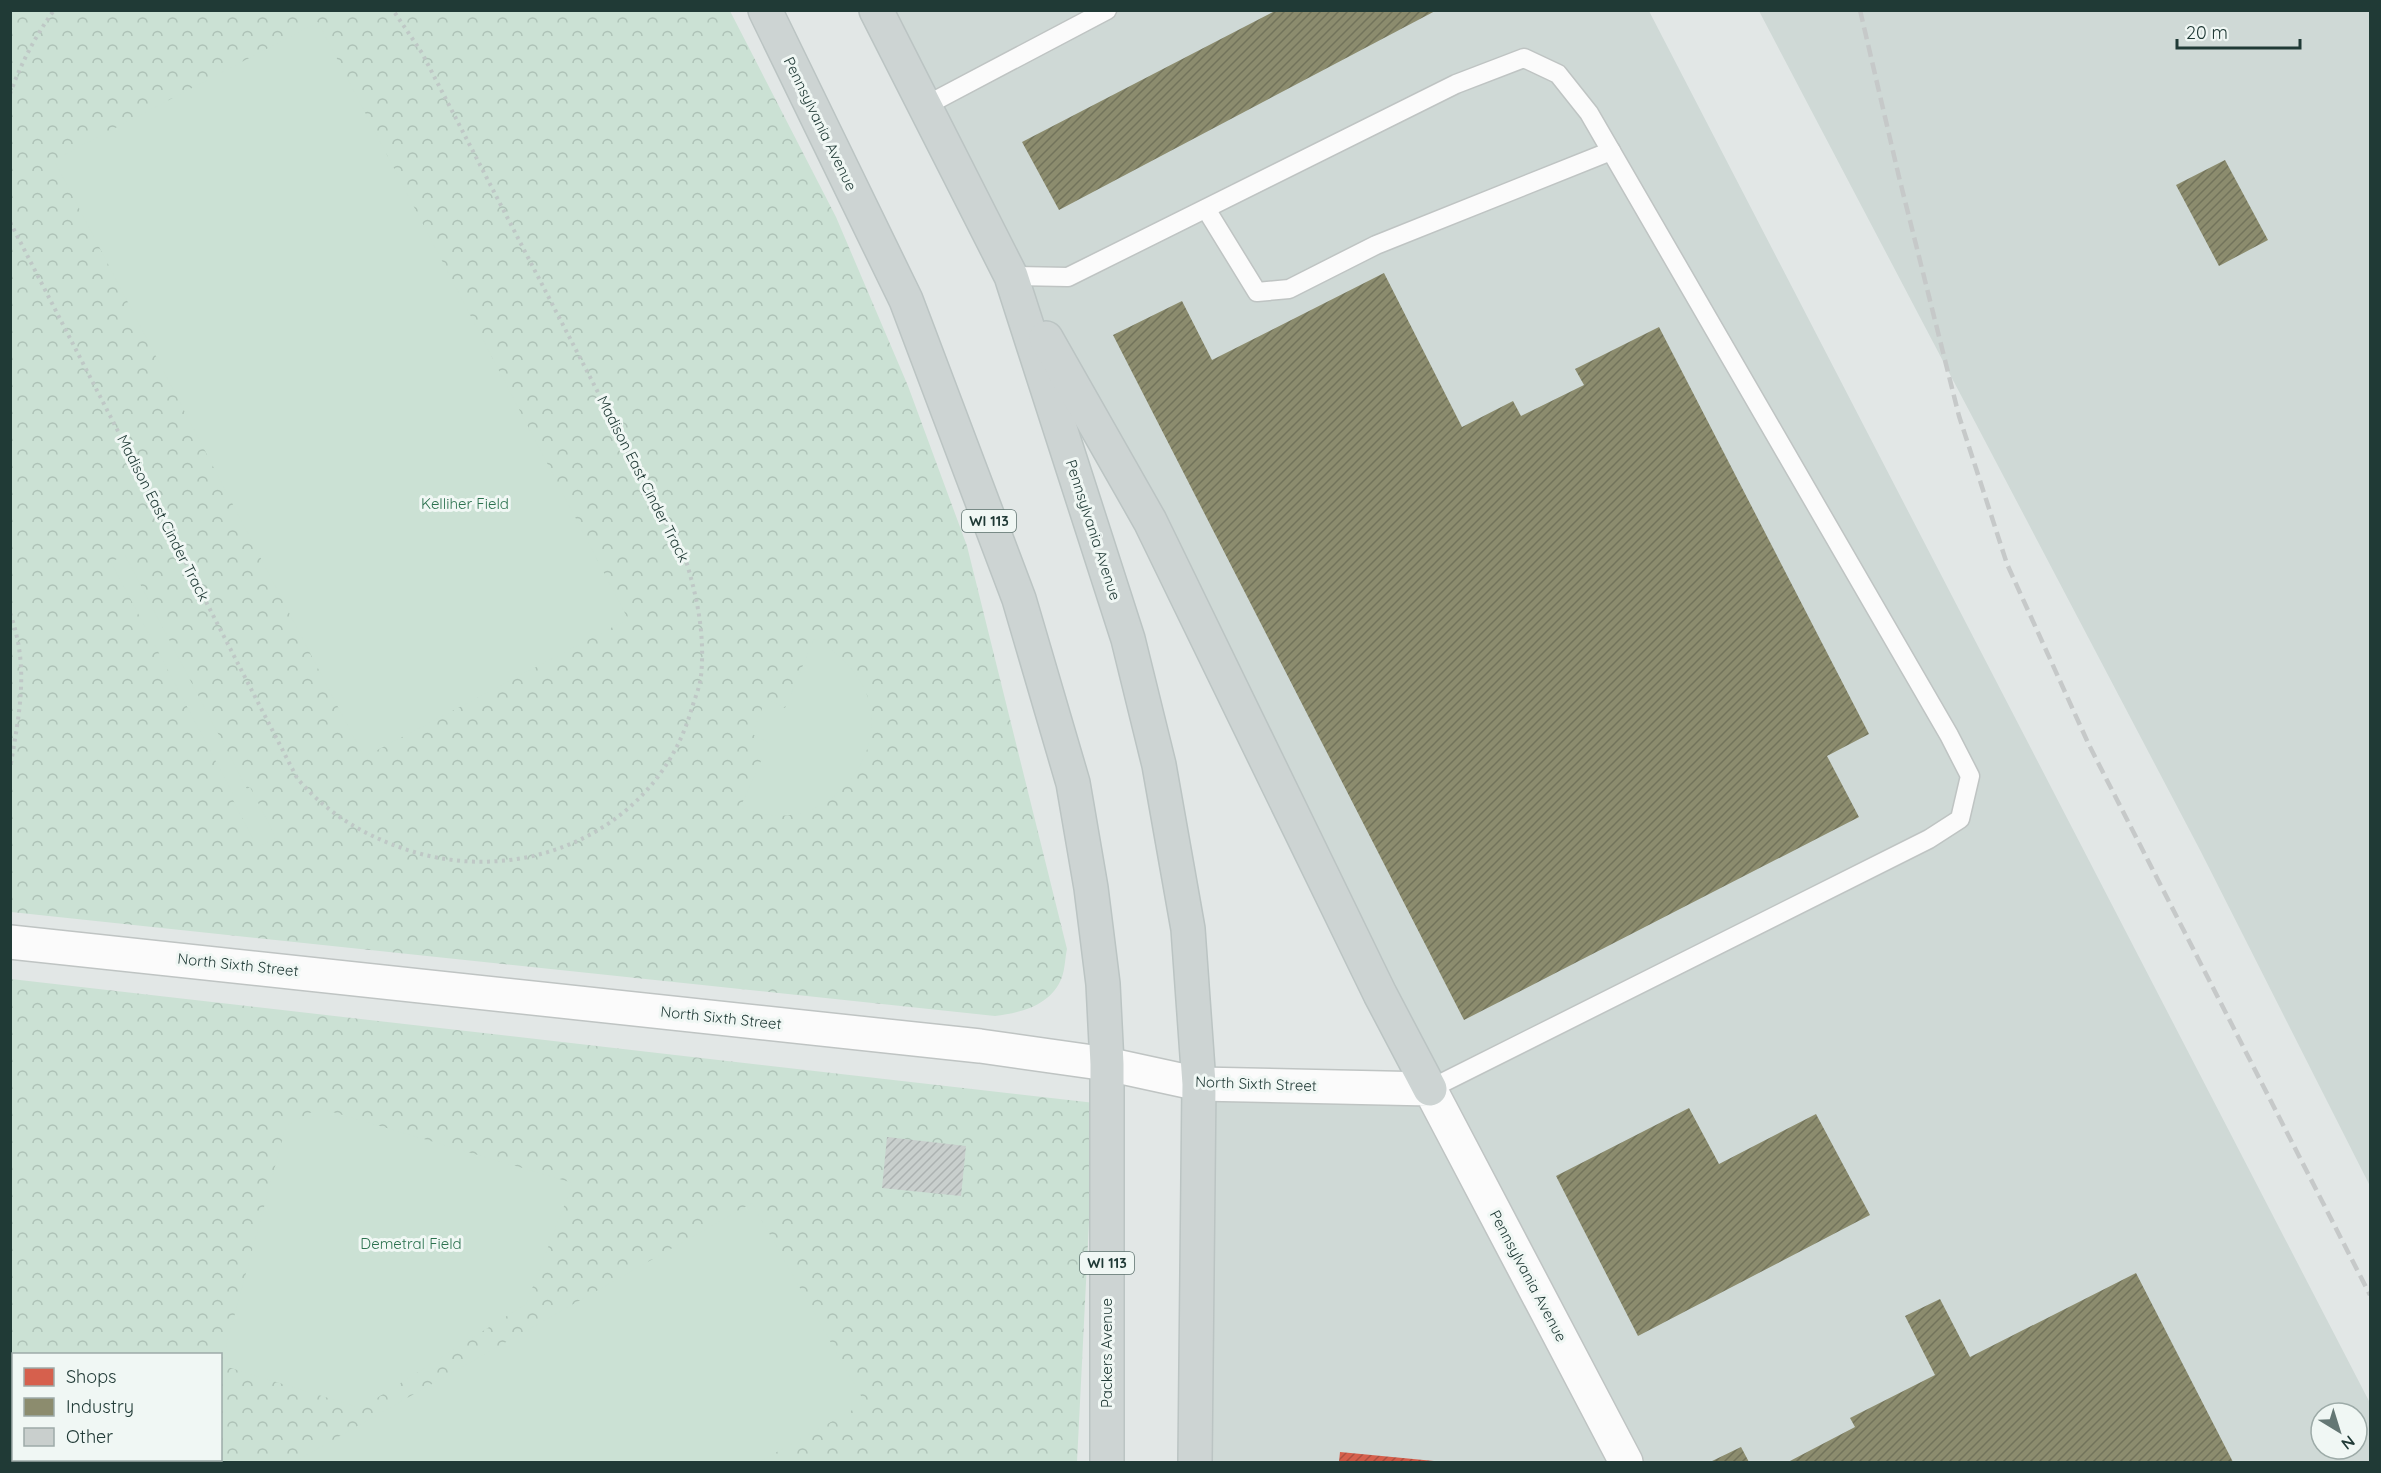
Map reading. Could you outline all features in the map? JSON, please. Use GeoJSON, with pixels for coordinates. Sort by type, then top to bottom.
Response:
{"type":"FeatureCollection","features":[{"type":"Feature","properties":{"kind":"main road","name":"Pennsylvania Avenue"},"geometry":{"type":"LineString","coordinates":[[765,10],[906,300],[1019,599],[1073,783],[1103,984],[1107,1064]]}},
{"type":"Feature","properties":{"kind":"main road","name":"Pennsylvania Avenue"},"geometry":{"type":"LineString","coordinates":[[876,10],[1011,276],[1124,628],[1159,765],[1188,930],[1199,1084]]}},
{"type":"Feature","properties":{"kind":"main road"},"geometry":{"type":"LineString","coordinates":[[1011,276],[1150,521],[1380,994],[1430,1089]]}},
{"type":"Feature","properties":{"kind":"main road","name":"Packers Avenue"},"geometry":{"type":"LineString","coordinates":[[1107,1064],[1107,1462]]}},
{"type":"Feature","properties":{"kind":"main road"},"geometry":{"type":"LineString","coordinates":[[1195,1462],[1199,1084]]}},
{"type":"Feature","properties":{"kind":"street","name":"North Sixth Street"},"geometry":{"type":"LineString","coordinates":[[10,942],[968,1045],[1107,1064],[1199,1084],[1430,1089]]}},
{"type":"Feature","properties":{"kind":"street","name":"Pennsylvania Avenue"},"geometry":{"type":"LineString","coordinates":[[1430,1089],[1626,1462]]}},
{"type":"Feature","properties":{"kind":"lane"},"geometry":{"type":"LineString","coordinates":[[925,106],[1107,10]]}},
{"type":"Feature","properties":{"kind":"lane"},"geometry":{"type":"LineString","coordinates":[[1011,276],[1068,278],[1456,84],[1524,58],[1558,74],[1589,113],[1949,735],[1970,776],[1960,819],[1929,839],[1430,1089]]}},
{"type":"Feature","properties":{"kind":"lane"},"geometry":{"type":"LineString","coordinates":[[1206,209],[1257,292],[1289,288],[1376,245],[1611,151]]}},
{"type":"Feature","properties":{"kind":"path"},"geometry":{"type":"LineString","coordinates":[[10,94],[18,70],[36,35],[54,10]]}},
{"type":"Feature","properties":{"kind":"path","name":"Madison East Cinder Track"},"geometry":{"type":"LineString","coordinates":[[10,222],[297,778],[316,800],[362,831],[397,847],[435,858],[484,863],[518,860],[553,852],[594,833],[620,815],[651,785],[675,753],[701,678],[702,640],[697,596],[687,564],[428,63],[393,10]]}},
{"type":"Feature","properties":{"kind":"path"},"geometry":{"type":"LineString","coordinates":[[10,613],[19,638],[24,684],[10,769]]}},
{"type":"Feature","properties":{"kind":"shaded area"},"geometry":{"type":"Polygon","coordinates":[[[876,11],[1649,11],[2369,1401],[2309,1401],[2309,1461],[2369,1461],[2369,1401],[2370,1462],[1195,1462],[1199,1084],[1430,1089],[876,11]]]}},
{"type":"Feature","properties":{"kind":"shaded area"},"geometry":{"type":"Polygon","coordinates":[[[1759,11],[2370,11],[2370,1186],[2200,850],[1759,11]]]}},
{"type":"Feature","properties":{"kind":"green space","name":"Kelliher Field"},"geometry":{"type":"Polygon","coordinates":[[[11,11],[730,11],[836,217],[908,386],[967,546],[1067,949],[1062,977],[1051,994],[1025,1010],[995,1016],[11,912],[11,11]]]}},
{"type":"Feature","properties":{"kind":"green space"},"geometry":{"type":"Polygon","coordinates":[[[318,22],[628,619],[364,757],[54,160],[318,22]]]}},
{"type":"Feature","properties":{"kind":"green space"},"geometry":{"type":"Polygon","coordinates":[[[125,555],[247,789],[250,787],[276,838],[257,847],[231,796],[233,794],[111,562],[125,555]]]}},
{"type":"Feature","properties":{"kind":"green space"},"geometry":{"type":"Polygon","coordinates":[[[814,639],[846,662],[867,695],[872,715],[871,735],[865,754],[856,772],[843,788],[827,801],[809,810],[790,815],[777,815],[740,808],[769,743],[752,734],[766,699],[785,708],[814,639]]]}},
{"type":"Feature","properties":{"kind":"green space","name":"Demetral Field"},"geometry":{"type":"Polygon","coordinates":[[[11,979],[1095,1103],[1077,1462],[11,1462],[11,979]]]}},
{"type":"Feature","properties":{"kind":"green space"},"geometry":{"type":"Polygon","coordinates":[[[319,1108],[573,1183],[526,1304],[361,1408],[222,1365],[286,1126],[319,1108]]]}},
{"type":"Feature","properties":{"kind":"green space"},"geometry":{"type":"Polygon","coordinates":[[[752,1203],[865,1403],[759,1462],[294,1462],[752,1203]]]}},
{"type":"Feature","properties":{"kind":"building: Shops"},"geometry":{"type":"Polygon","coordinates":[[[1340,1452],[1434,1461],[1434,1462],[1339,1462],[1340,1452]]]}},
{"type":"Feature","properties":{"kind":"building: Industry"},"geometry":{"type":"Polygon","coordinates":[[[1277,10],[1437,10],[1059,210],[1022,142],[1277,10]]]}},
{"type":"Feature","properties":{"kind":"building: Industry"},"geometry":{"type":"Polygon","coordinates":[[[2225,160],[2268,240],[2219,266],[2176,185],[2225,160]]]}},
{"type":"Feature","properties":{"kind":"building: Industry"},"geometry":{"type":"Polygon","coordinates":[[[1384,273],[1462,427],[1513,401],[1521,416],[1584,385],[1575,369],[1659,327],[1869,734],[1827,756],[1859,817],[1464,1020],[1113,335],[1182,301],[1212,360],[1384,273]]]}},
{"type":"Feature","properties":{"kind":"building: Industry"},"geometry":{"type":"Polygon","coordinates":[[[1689,1108],[1719,1164],[1816,1114],[1870,1215],[1638,1336],[1556,1176],[1689,1108]]]}},
{"type":"Feature","properties":{"kind":"building: Industry"},"geometry":{"type":"Polygon","coordinates":[[[2136,1273],[2233,1462],[1788,1462],[1855,1427],[1850,1418],[1935,1375],[1905,1316],[1940,1299],[1970,1357],[2136,1273]]]}},
{"type":"Feature","properties":{"kind":"building: Industry"},"geometry":{"type":"Polygon","coordinates":[[[1741,1447],[1749,1462],[1710,1462],[1741,1447]]]}},
{"type":"Feature","properties":{"kind":"building: Other"},"geometry":{"type":"Polygon","coordinates":[[[887,1137],[966,1146],[961,1196],[882,1188],[887,1137]]]}},
{"type":"Feature","properties":{"kind":"railway"},"geometry":{"type":"LineString","coordinates":[[1860,10],[1959,416],[2007,564],[2089,745],[2370,1295]]}}]}
